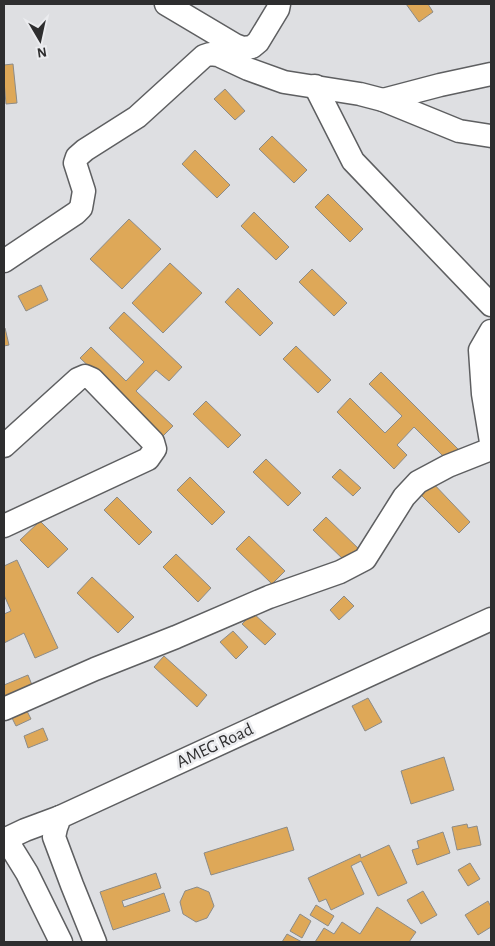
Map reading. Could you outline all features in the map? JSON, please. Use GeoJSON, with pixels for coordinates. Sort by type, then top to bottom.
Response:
{"type":"FeatureCollection","features":[{"type":"Feature","properties":{"kind":"lane"},"geometry":{"type":"LineString","coordinates":[[166,4],[243,48],[250,58],[284,82],[360,94],[383,100],[459,131],[491,136]]}},
{"type":"Feature","properties":{"kind":"lane"},"geometry":{"type":"LineString","coordinates":[[250,58],[279,4]]}},
{"type":"Feature","properties":{"kind":"lane"},"geometry":{"type":"LineString","coordinates":[[4,261],[81,208],[84,190],[75,163],[77,157],[85,150],[137,117],[204,56],[218,54],[250,58]]}},
{"type":"Feature","properties":{"kind":"lane"},"geometry":{"type":"LineString","coordinates":[[383,100],[491,74]]}},
{"type":"Feature","properties":{"kind":"lane"},"geometry":{"type":"LineString","coordinates":[[315,86],[353,161],[491,305]]}},
{"type":"Feature","properties":{"kind":"lane"},"geometry":{"type":"LineString","coordinates":[[491,334],[480,350],[483,394],[491,442]]}},
{"type":"Feature","properties":{"kind":"lane"},"geometry":{"type":"LineString","coordinates":[[4,446],[78,379],[85,376],[92,379],[154,442],[155,449],[148,459],[4,526]]}},
{"type":"Feature","properties":{"kind":"lane"},"geometry":{"type":"LineString","coordinates":[[4,709],[95,669],[270,597],[340,572],[365,559],[404,496],[418,482],[448,466],[491,449]]}},
{"type":"Feature","properties":{"kind":"lane","name":"AMEG Road"},"geometry":{"type":"LineString","coordinates":[[5,840],[25,830],[60,817],[491,619]]}},
{"type":"Feature","properties":{"kind":"lane"},"geometry":{"type":"LineString","coordinates":[[60,817],[54,838],[95,942]]}},
{"type":"Feature","properties":{"kind":"lane"},"geometry":{"type":"LineString","coordinates":[[5,840],[28,873],[61,942]]}},
{"type":"Feature","properties":{"kind":"building"},"geometry":{"type":"Polygon","coordinates":[[[406,4],[428,4],[433,12],[419,22],[406,4]]]}},
{"type":"Feature","properties":{"kind":"building"},"geometry":{"type":"Polygon","coordinates":[[[13,64],[17,103],[6,104],[4,65],[13,64]]]}},
{"type":"Feature","properties":{"kind":"building"},"geometry":{"type":"Polygon","coordinates":[[[225,89],[245,111],[235,120],[214,99],[225,89]]]}},
{"type":"Feature","properties":{"kind":"building"},"geometry":{"type":"Polygon","coordinates":[[[272,136],[307,170],[294,183],[259,149],[272,136]]]}},
{"type":"Feature","properties":{"kind":"building"},"geometry":{"type":"Polygon","coordinates":[[[195,150],[230,185],[217,198],[182,164],[195,150]]]}},
{"type":"Feature","properties":{"kind":"building"},"geometry":{"type":"Polygon","coordinates":[[[328,194],[363,229],[350,242],[315,207],[328,194]]]}},
{"type":"Feature","properties":{"kind":"building"},"geometry":{"type":"Polygon","coordinates":[[[254,212],[289,247],[276,260],[241,226],[254,212]]]}},
{"type":"Feature","properties":{"kind":"building"},"geometry":{"type":"Polygon","coordinates":[[[129,219],[161,249],[122,289],[90,259],[129,219]]]}},
{"type":"Feature","properties":{"kind":"building"},"geometry":{"type":"Polygon","coordinates":[[[170,263],[202,293],[163,333],[132,303],[170,263]]]}},
{"type":"Feature","properties":{"kind":"building"},"geometry":{"type":"Polygon","coordinates":[[[312,269],[347,303],[334,316],[299,282],[312,269]]]}},
{"type":"Feature","properties":{"kind":"building"},"geometry":{"type":"Polygon","coordinates":[[[41,285],[48,300],[26,311],[18,296],[41,285]]]}},
{"type":"Feature","properties":{"kind":"building"},"geometry":{"type":"Polygon","coordinates":[[[238,288],[273,323],[260,336],[225,302],[238,288]]]}},
{"type":"Feature","properties":{"kind":"building"},"geometry":{"type":"Polygon","coordinates":[[[124,312],[182,367],[169,381],[156,370],[136,391],[173,426],[163,436],[80,358],[91,347],[126,381],[144,362],[109,328],[124,312]]]}},
{"type":"Feature","properties":{"kind":"building"},"geometry":{"type":"Polygon","coordinates":[[[4,329],[9,345],[4,346],[4,329]]]}},
{"type":"Feature","properties":{"kind":"building"},"geometry":{"type":"Polygon","coordinates":[[[296,346],[331,380],[318,393],[283,359],[296,346]]]}},
{"type":"Feature","properties":{"kind":"building"},"geometry":{"type":"Polygon","coordinates":[[[381,372],[460,451],[449,462],[414,427],[397,445],[407,455],[394,469],[337,412],[350,398],[385,433],[402,416],[369,384],[381,372]]]}},
{"type":"Feature","properties":{"kind":"building"},"geometry":{"type":"Polygon","coordinates":[[[206,401],[241,435],[228,448],[193,414],[206,401]]]}},
{"type":"Feature","properties":{"kind":"building"},"geometry":{"type":"Polygon","coordinates":[[[266,459],[301,493],[288,506],[253,472],[266,459]]]}},
{"type":"Feature","properties":{"kind":"building"},"geometry":{"type":"Polygon","coordinates":[[[340,469],[361,488],[353,496],[332,477],[340,469]]]}},
{"type":"Feature","properties":{"kind":"building"},"geometry":{"type":"Polygon","coordinates":[[[190,477],[225,512],[212,525],[177,490],[190,477]]]}},
{"type":"Feature","properties":{"kind":"building"},"geometry":{"type":"Polygon","coordinates":[[[430,480],[470,522],[459,533],[418,492],[430,480]]]}},
{"type":"Feature","properties":{"kind":"building"},"geometry":{"type":"Polygon","coordinates":[[[117,497],[152,532],[139,545],[104,510],[117,497]]]}},
{"type":"Feature","properties":{"kind":"building"},"geometry":{"type":"Polygon","coordinates":[[[326,517],[361,551],[348,564],[313,530],[326,517]]]}},
{"type":"Feature","properties":{"kind":"building"},"geometry":{"type":"Polygon","coordinates":[[[40,521],[68,549],[48,568],[20,540],[40,521]]]}},
{"type":"Feature","properties":{"kind":"building"},"geometry":{"type":"Polygon","coordinates":[[[249,536],[285,571],[272,584],[236,549],[249,536]]]}},
{"type":"Feature","properties":{"kind":"building"},"geometry":{"type":"Polygon","coordinates":[[[176,554],[211,588],[198,602],[163,567],[176,554]]]}},
{"type":"Feature","properties":{"kind":"building"},"geometry":{"type":"Polygon","coordinates":[[[17,560],[58,648],[35,658],[24,633],[4,643],[4,614],[11,611],[4,595],[4,566],[17,560]]]}},
{"type":"Feature","properties":{"kind":"building"},"geometry":{"type":"Polygon","coordinates":[[[92,577],[134,617],[118,633],[77,593],[92,577]]]}},
{"type":"Feature","properties":{"kind":"building"},"geometry":{"type":"Polygon","coordinates":[[[344,596],[354,606],[339,620],[330,610],[344,596]]]}},
{"type":"Feature","properties":{"kind":"building"},"geometry":{"type":"Polygon","coordinates":[[[253,613],[276,634],[265,645],[242,624],[253,613]]]}},
{"type":"Feature","properties":{"kind":"building"},"geometry":{"type":"Polygon","coordinates":[[[233,631],[248,647],[236,659],[220,642],[233,631]]]}},
{"type":"Feature","properties":{"kind":"building"},"geometry":{"type":"Polygon","coordinates":[[[164,656],[207,695],[197,707],[154,667],[164,656]]]}},
{"type":"Feature","properties":{"kind":"building"},"geometry":{"type":"Polygon","coordinates":[[[28,675],[34,690],[4,703],[4,685],[28,675]]]}},
{"type":"Feature","properties":{"kind":"building"},"geometry":{"type":"Polygon","coordinates":[[[368,698],[382,722],[365,731],[352,706],[368,698]]]}},
{"type":"Feature","properties":{"kind":"building"},"geometry":{"type":"Polygon","coordinates":[[[26,709],[31,719],[16,726],[11,716],[26,709]]]}},
{"type":"Feature","properties":{"kind":"building"},"geometry":{"type":"Polygon","coordinates":[[[43,728],[48,740],[28,748],[24,736],[43,728]]]}},
{"type":"Feature","properties":{"kind":"building"},"geometry":{"type":"Polygon","coordinates":[[[444,757],[454,790],[411,804],[401,771],[444,757]]]}},
{"type":"Feature","properties":{"kind":"building"},"geometry":{"type":"Polygon","coordinates":[[[467,824],[468,828],[477,826],[481,845],[457,850],[452,827],[467,824]]]}},
{"type":"Feature","properties":{"kind":"building"},"geometry":{"type":"Polygon","coordinates":[[[287,827],[294,850],[211,875],[204,853],[287,827]]]}},
{"type":"Feature","properties":{"kind":"building"},"geometry":{"type":"Polygon","coordinates":[[[443,832],[450,853],[417,865],[412,850],[419,848],[417,841],[443,832]]]}},
{"type":"Feature","properties":{"kind":"building"},"geometry":{"type":"Polygon","coordinates":[[[389,845],[407,883],[378,896],[361,861],[351,866],[364,894],[331,910],[326,899],[319,902],[308,878],[360,854],[361,858],[389,845]]]}},
{"type":"Feature","properties":{"kind":"building"},"geometry":{"type":"Polygon","coordinates":[[[470,863],[480,879],[468,886],[458,870],[470,863]]]}},
{"type":"Feature","properties":{"kind":"building"},"geometry":{"type":"Polygon","coordinates":[[[156,873],[161,888],[122,901],[124,907],[164,893],[170,911],[113,930],[100,892],[156,873]]]}},
{"type":"Feature","properties":{"kind":"building"},"geometry":{"type":"Polygon","coordinates":[[[197,887],[209,892],[214,906],[207,918],[196,922],[183,914],[180,902],[185,891],[197,887]]]}},
{"type":"Feature","properties":{"kind":"building"},"geometry":{"type":"Polygon","coordinates":[[[423,891],[437,915],[421,924],[407,900],[423,891]]]}},
{"type":"Feature","properties":{"kind":"building"},"geometry":{"type":"Polygon","coordinates":[[[488,901],[491,907],[491,927],[478,935],[465,915],[488,901]]]}},
{"type":"Feature","properties":{"kind":"building"},"geometry":{"type":"Polygon","coordinates":[[[316,905],[334,916],[328,926],[310,915],[316,905]]]}},
{"type":"Feature","properties":{"kind":"building"},"geometry":{"type":"Polygon","coordinates":[[[377,907],[416,932],[409,942],[315,942],[324,928],[334,934],[342,922],[360,934],[377,907]]]}},
{"type":"Feature","properties":{"kind":"building"},"geometry":{"type":"Polygon","coordinates":[[[300,914],[311,921],[302,938],[290,931],[300,914]]]}},
{"type":"Feature","properties":{"kind":"building"},"geometry":{"type":"Polygon","coordinates":[[[287,934],[302,942],[282,942],[287,934]]]}}]}
